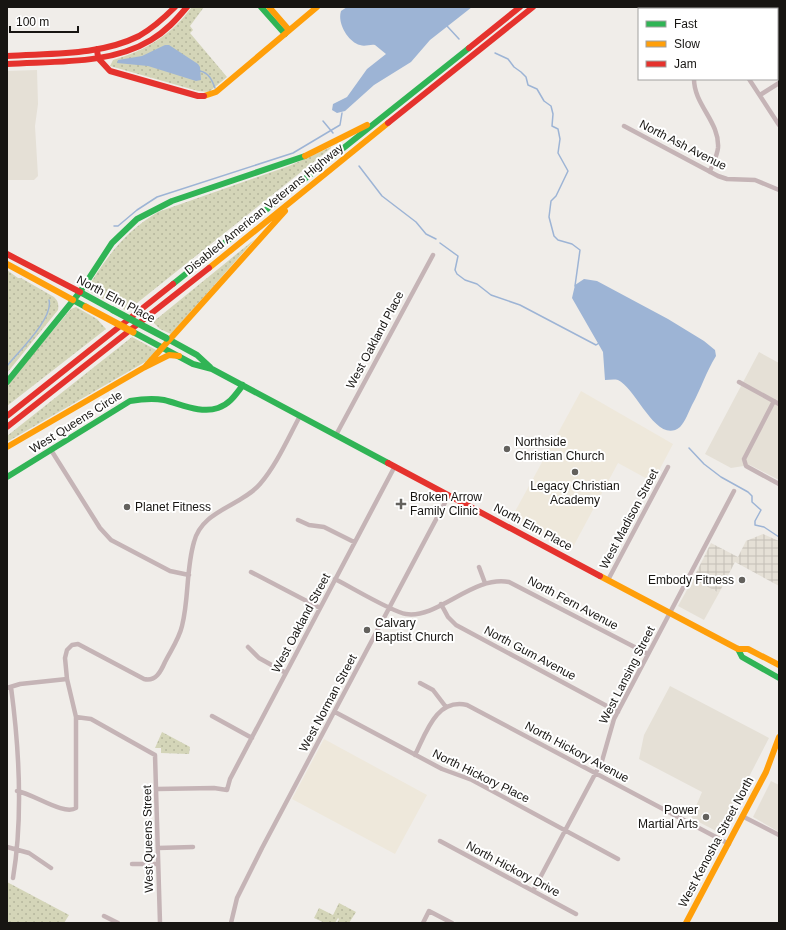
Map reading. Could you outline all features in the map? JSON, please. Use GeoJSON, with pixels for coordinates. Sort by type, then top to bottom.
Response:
{"type":"FeatureCollection","features":[{"type":"Feature","properties":{"kind":"main road"},"geometry":{"type":"LineString","coordinates":[[7,56],[97,49],[116,46],[137,38],[152,29],[175,7]]}},
{"type":"Feature","properties":{"kind":"main road"},"geometry":{"type":"LineString","coordinates":[[7,64],[98,58],[117,55],[138,48],[156,37],[170,26],[187,7]]}},
{"type":"Feature","properties":{"kind":"main road"},"geometry":{"type":"LineString","coordinates":[[261,7],[287,32]]}},
{"type":"Feature","properties":{"kind":"main road"},"geometry":{"type":"LineString","coordinates":[[269,7],[287,32]]}},
{"type":"Feature","properties":{"kind":"main road"},"geometry":{"type":"LineString","coordinates":[[97,49],[98,58],[110,71],[198,96],[208,96],[216,92],[317,7]]}},
{"type":"Feature","properties":{"kind":"main road","name":"Disabled American Veterans Highway"},"geometry":{"type":"LineString","coordinates":[[7,416],[520,7]]}},
{"type":"Feature","properties":{"kind":"main road","name":"Disabled American Veterans Highway"},"geometry":{"type":"LineString","coordinates":[[7,427],[300,195],[533,7]]}},
{"type":"Feature","properties":{"kind":"main road"},"geometry":{"type":"LineString","coordinates":[[7,382],[80,292],[120,235],[147,213],[176,199],[299,159],[384,116]]}},
{"type":"Feature","properties":{"kind":"main road"},"geometry":{"type":"LineString","coordinates":[[145,367],[168,339],[300,195]]}},
{"type":"Feature","properties":{"kind":"main road","name":"North Elm Place"},"geometry":{"type":"LineString","coordinates":[[7,254],[198,355],[212,369]]}},
{"type":"Feature","properties":{"kind":"main road","name":"North Elm Place"},"geometry":{"type":"LineString","coordinates":[[7,264],[193,364],[212,369],[243,385],[738,649],[748,650],[779,665]]}},
{"type":"Feature","properties":{"kind":"main road"},"geometry":{"type":"LineString","coordinates":[[7,447],[145,367],[169,355],[179,356]]}},
{"type":"Feature","properties":{"kind":"main road","name":"West Queens Circle"},"geometry":{"type":"LineString","coordinates":[[7,477],[130,401],[145,397],[160,398],[191,407],[211,410],[228,405],[236,397],[243,385]]}},
{"type":"Feature","properties":{"kind":"main road","name":"North Elm Place"},"geometry":{"type":"LineString","coordinates":[[738,649],[742,657],[779,678]]}},
{"type":"Feature","properties":{"kind":"main road","name":"West Kenosha Street North"},"geometry":{"type":"LineString","coordinates":[[766,772],[779,737]]}},
{"type":"Feature","properties":{"kind":"main road","name":"West Kenosha Street North"},"geometry":{"type":"LineString","coordinates":[[686,923],[766,772],[779,753]]}},
{"type":"Feature","properties":{"kind":"street"},"geometry":{"type":"LineString","coordinates":[[694,80],[696,95],[717,135],[717,153],[710,172]]}},
{"type":"Feature","properties":{"kind":"street"},"geometry":{"type":"LineString","coordinates":[[750,80],[779,125]]}},
{"type":"Feature","properties":{"kind":"street"},"geometry":{"type":"LineString","coordinates":[[760,95],[779,83]]}},
{"type":"Feature","properties":{"kind":"street","name":"North Ash Avenue"},"geometry":{"type":"LineString","coordinates":[[624,126],[710,172],[727,179],[755,180],[779,190]]}},
{"type":"Feature","properties":{"kind":"street","name":"West Oakland Place"},"geometry":{"type":"LineString","coordinates":[[336,435],[433,255]]}},
{"type":"Feature","properties":{"kind":"street"},"geometry":{"type":"LineString","coordinates":[[739,382],[779,404]]}},
{"type":"Feature","properties":{"kind":"street"},"geometry":{"type":"LineString","coordinates":[[774,401],[744,459],[746,466],[779,484]]}},
{"type":"Feature","properties":{"kind":"street"},"geometry":{"type":"LineString","coordinates":[[18,791],[31,795],[64,810],[72,811],[76,808],[76,717],[67,679],[64,658],[70,646],[74,644],[80,645],[148,680],[154,678],[159,673],[181,631],[194,541],[202,526],[215,514],[245,497],[260,484],[272,468],[300,416]]}},
{"type":"Feature","properties":{"kind":"street"},"geometry":{"type":"LineString","coordinates":[[51,450],[100,528],[111,540],[170,571],[189,575]]}},
{"type":"Feature","properties":{"kind":"street","name":"West Oakland Street"},"geometry":{"type":"LineString","coordinates":[[157,789],[214,788],[227,790],[230,779],[395,466]]}},
{"type":"Feature","properties":{"kind":"street","name":"West Madison Street"},"geometry":{"type":"LineString","coordinates":[[608,580],[668,468]]}},
{"type":"Feature","properties":{"kind":"street","name":"West Lansing Street"},"geometry":{"type":"LineString","coordinates":[[534,891],[604,756],[610,727],[734,492]]}},
{"type":"Feature","properties":{"kind":"street","name":"West Norman Street"},"geometry":{"type":"LineString","coordinates":[[231,923],[239,893],[450,495]]}},
{"type":"Feature","properties":{"kind":"street"},"geometry":{"type":"LineString","coordinates":[[298,520],[309,525],[324,527],[354,542]]}},
{"type":"Feature","properties":{"kind":"street"},"geometry":{"type":"LineString","coordinates":[[479,567],[485,583]]}},
{"type":"Feature","properties":{"kind":"street"},"geometry":{"type":"LineString","coordinates":[[251,572],[320,608]]}},
{"type":"Feature","properties":{"kind":"street","name":"North Fern Avenue"},"geometry":{"type":"LineString","coordinates":[[335,578],[402,614],[413,615],[421,613],[485,583],[501,580],[516,584],[648,654]]}},
{"type":"Feature","properties":{"kind":"street","name":"North Gum Avenue"},"geometry":{"type":"LineString","coordinates":[[441,604],[448,617],[456,625],[618,712]]}},
{"type":"Feature","properties":{"kind":"street"},"geometry":{"type":"LineString","coordinates":[[248,647],[258,658],[286,673]]}},
{"type":"Feature","properties":{"kind":"street"},"geometry":{"type":"LineString","coordinates":[[13,878],[18,849],[17,740],[9,687],[67,679]]}},
{"type":"Feature","properties":{"kind":"street"},"geometry":{"type":"LineString","coordinates":[[415,754],[434,718],[446,707],[433,690],[420,683]]}},
{"type":"Feature","properties":{"kind":"street","name":"North Hickory Avenue"},"geometry":{"type":"LineString","coordinates":[[446,707],[459,704],[475,708],[728,844]]}},
{"type":"Feature","properties":{"kind":"street","name":"North Hickory Place"},"geometry":{"type":"LineString","coordinates":[[335,712],[445,770],[469,779],[618,858]]}},
{"type":"Feature","properties":{"kind":"street"},"geometry":{"type":"LineString","coordinates":[[212,716],[252,738]]}},
{"type":"Feature","properties":{"kind":"street","name":"West Queens Street"},"geometry":{"type":"LineString","coordinates":[[76,717],[92,719],[155,755],[160,923]]}},
{"type":"Feature","properties":{"kind":"street"},"geometry":{"type":"LineString","coordinates":[[742,816],[779,835]]}},
{"type":"Feature","properties":{"kind":"street","name":"North Hickory Drive"},"geometry":{"type":"LineString","coordinates":[[440,841],[576,914]]}},
{"type":"Feature","properties":{"kind":"street"},"geometry":{"type":"LineString","coordinates":[[7,847],[29,853],[51,868]]}},
{"type":"Feature","properties":{"kind":"street"},"geometry":{"type":"LineString","coordinates":[[158,848],[193,847]]}},
{"type":"Feature","properties":{"kind":"street"},"geometry":{"type":"LineString","coordinates":[[132,864],[158,864]]}},
{"type":"Feature","properties":{"kind":"street"},"geometry":{"type":"LineString","coordinates":[[423,923],[429,911],[452,923]]}},
{"type":"Feature","properties":{"kind":"street"},"geometry":{"type":"LineString","coordinates":[[104,916],[118,923]]}},
{"type":"Feature","properties":{"kind":"shaded area"},"geometry":{"type":"Polygon","coordinates":[[[37,70],[38,104],[35,126],[38,176],[34,180],[7,180],[7,71],[37,70]]]}},
{"type":"Feature","properties":{"kind":"shaded area"},"geometry":{"type":"Polygon","coordinates":[[[759,352],[779,363],[779,480],[750,465],[731,468],[705,454],[759,352]]]}},
{"type":"Feature","properties":{"kind":"shaded area","name":"Legacy Christian Academy"},"geometry":{"type":"Polygon","coordinates":[[[581,391],[673,444],[653,482],[618,463],[573,547],[563,545],[512,517],[581,391]]]}},
{"type":"Feature","properties":{"kind":"shaded area"},"geometry":{"type":"Polygon","coordinates":[[[763,534],[779,541],[779,586],[735,562],[719,593],[693,579],[711,543],[738,557],[746,541],[763,534]]]}},
{"type":"Feature","properties":{"kind":"shaded area"},"geometry":{"type":"Polygon","coordinates":[[[693,579],[719,593],[704,620],[678,606],[693,579]]]}},
{"type":"Feature","properties":{"kind":"shaded area"},"geometry":{"type":"Polygon","coordinates":[[[670,686],[769,738],[720,833],[691,818],[702,792],[639,759],[644,735],[670,686]]]}},
{"type":"Feature","properties":{"kind":"shaded area"},"geometry":{"type":"Polygon","coordinates":[[[324,739],[427,795],[395,854],[292,799],[324,739]]]}},
{"type":"Feature","properties":{"kind":"shaded area"},"geometry":{"type":"Polygon","coordinates":[[[771,781],[779,785],[779,832],[753,817],[771,781]]]}},
{"type":"Feature","properties":{"kind":"green space"},"geometry":{"type":"Polygon","coordinates":[[[192,7],[204,7],[190,26],[193,30],[190,33],[227,77],[209,92],[198,91],[110,66],[113,60],[147,46],[167,33],[176,26],[192,7]]]}},
{"type":"Feature","properties":{"kind":"green space"},"geometry":{"type":"Polygon","coordinates":[[[331,147],[127,311],[86,290],[109,256],[125,237],[158,212],[289,166],[331,147]]]}},
{"type":"Feature","properties":{"kind":"green space"},"geometry":{"type":"Polygon","coordinates":[[[255,239],[171,334],[160,329],[153,322],[255,239]]]}},
{"type":"Feature","properties":{"kind":"green space"},"geometry":{"type":"Polygon","coordinates":[[[7,270],[18,278],[21,278],[54,297],[57,301],[58,310],[7,373],[7,270]]]}},
{"type":"Feature","properties":{"kind":"green space"},"geometry":{"type":"Polygon","coordinates":[[[76,307],[97,319],[106,329],[7,406],[7,385],[71,309],[76,307]]]}},
{"type":"Feature","properties":{"kind":"green space"},"geometry":{"type":"Polygon","coordinates":[[[132,337],[158,351],[145,362],[7,442],[7,436],[132,337]]]}},
{"type":"Feature","properties":{"kind":"green space"},"geometry":{"type":"Polygon","coordinates":[[[162,732],[190,747],[189,754],[161,753],[161,748],[155,748],[162,732]]]}},
{"type":"Feature","properties":{"kind":"green space"},"geometry":{"type":"Polygon","coordinates":[[[7,882],[69,915],[64,923],[7,923],[7,882]]]}},
{"type":"Feature","properties":{"kind":"green space"},"geometry":{"type":"Polygon","coordinates":[[[339,903],[356,912],[349,923],[337,923],[338,918],[335,923],[325,923],[314,918],[319,908],[333,915],[339,903]]]}},
{"type":"Feature","properties":{"kind":"water"},"geometry":{"type":"Polygon","coordinates":[[[347,7],[472,7],[430,40],[411,62],[374,85],[345,111],[337,113],[332,110],[333,104],[347,97],[367,69],[386,54],[375,45],[364,46],[351,40],[344,31],[340,16],[341,11],[347,7]]]}},
{"type":"Feature","properties":{"kind":"water"},"geometry":{"type":"Polygon","coordinates":[[[165,45],[169,45],[198,64],[200,67],[201,80],[196,81],[148,66],[117,63],[118,60],[142,56],[165,45]]]}},
{"type":"Feature","properties":{"kind":"water"},"geometry":{"type":"Polygon","coordinates":[[[584,279],[597,281],[668,319],[704,341],[715,350],[716,356],[684,422],[680,427],[671,431],[663,429],[647,414],[625,385],[618,380],[605,380],[603,352],[572,298],[575,285],[584,279]]]}},
{"type":"Feature","properties":{"kind":"waterway"},"geometry":{"type":"LineString","coordinates":[[447,26],[459,39]]}},
{"type":"Feature","properties":{"kind":"waterway"},"geometry":{"type":"LineString","coordinates":[[495,53],[508,59],[514,67],[526,77],[528,85],[537,89],[544,101],[551,106],[553,114],[552,126],[558,129],[560,139],[558,153],[568,171],[556,196],[551,201],[549,217],[554,236],[558,240],[572,244],[580,250],[575,286]]}},
{"type":"Feature","properties":{"kind":"waterway"},"geometry":{"type":"LineString","coordinates":[[200,71],[208,75],[215,88]]}},
{"type":"Feature","properties":{"kind":"waterway"},"geometry":{"type":"LineString","coordinates":[[114,226],[118,226],[137,210],[157,197],[293,153],[340,125],[342,113]]}},
{"type":"Feature","properties":{"kind":"waterway"},"geometry":{"type":"LineString","coordinates":[[323,121],[333,133]]}},
{"type":"Feature","properties":{"kind":"waterway"},"geometry":{"type":"LineString","coordinates":[[359,166],[382,196],[416,222],[426,234],[436,239]]}},
{"type":"Feature","properties":{"kind":"waterway"},"geometry":{"type":"LineString","coordinates":[[440,243],[458,256],[455,270],[457,274],[465,280],[477,284],[491,295],[520,305],[596,345],[599,343]]}},
{"type":"Feature","properties":{"kind":"waterway"},"geometry":{"type":"LineString","coordinates":[[7,366],[41,325],[49,307],[49,300]]}},
{"type":"Feature","properties":{"kind":"waterway"},"geometry":{"type":"LineString","coordinates":[[689,448],[704,464],[721,477],[748,492],[752,496],[752,502],[761,510],[755,521],[755,525],[764,527],[779,537]]}},
{"type":"Feature","properties":{"kind":"traffic: fast"},"geometry":{"type":"LineString","coordinates":[[261,7],[285,34]]}},
{"type":"Feature","properties":{"kind":"traffic: fast"},"geometry":{"type":"LineString","coordinates":[[173,284],[469,48]]}},
{"type":"Feature","properties":{"kind":"traffic: fast"},"geometry":{"type":"LineString","coordinates":[[7,382],[80,292],[112,243],[137,219],[172,201],[305,156]]}},
{"type":"Feature","properties":{"kind":"traffic: fast"},"geometry":{"type":"LineString","coordinates":[[80,292],[113,310]]}},
{"type":"Feature","properties":{"kind":"traffic: fast"},"geometry":{"type":"LineString","coordinates":[[73,300],[86,307]]}},
{"type":"Feature","properties":{"kind":"traffic: fast"},"geometry":{"type":"LineString","coordinates":[[113,310],[166,338]]}},
{"type":"Feature","properties":{"kind":"traffic: fast"},"geometry":{"type":"LineString","coordinates":[[133,332],[193,364],[212,369],[388,463]]}},
{"type":"Feature","properties":{"kind":"traffic: fast"},"geometry":{"type":"LineString","coordinates":[[166,338],[197,355],[210,367]]}},
{"type":"Feature","properties":{"kind":"traffic: fast"},"geometry":{"type":"LineString","coordinates":[[7,477],[130,401],[160,399],[191,408],[211,410],[226,404],[243,385]]}},
{"type":"Feature","properties":{"kind":"traffic: fast"},"geometry":{"type":"LineString","coordinates":[[738,649],[742,657],[779,678]]}},
{"type":"Feature","properties":{"kind":"traffic: slow"},"geometry":{"type":"LineString","coordinates":[[269,7],[289,30]]}},
{"type":"Feature","properties":{"kind":"traffic: slow"},"geometry":{"type":"LineString","coordinates":[[204,96],[216,92],[317,7]]}},
{"type":"Feature","properties":{"kind":"traffic: slow"},"geometry":{"type":"LineString","coordinates":[[209,268],[388,123]]}},
{"type":"Feature","properties":{"kind":"traffic: slow"},"geometry":{"type":"LineString","coordinates":[[305,156],[367,125]]}},
{"type":"Feature","properties":{"kind":"traffic: slow"},"geometry":{"type":"LineString","coordinates":[[145,367],[285,211]]}},
{"type":"Feature","properties":{"kind":"traffic: slow"},"geometry":{"type":"LineString","coordinates":[[7,264],[73,300]]}},
{"type":"Feature","properties":{"kind":"traffic: slow"},"geometry":{"type":"LineString","coordinates":[[86,307],[133,332]]}},
{"type":"Feature","properties":{"kind":"traffic: slow"},"geometry":{"type":"LineString","coordinates":[[7,447],[145,367],[169,355],[179,356]]}},
{"type":"Feature","properties":{"kind":"traffic: slow"},"geometry":{"type":"LineString","coordinates":[[600,576],[738,649],[748,649],[779,665]]}},
{"type":"Feature","properties":{"kind":"traffic: slow"},"geometry":{"type":"LineString","coordinates":[[686,923],[766,772],[779,737]]}},
{"type":"Feature","properties":{"kind":"traffic: jam"},"geometry":{"type":"LineString","coordinates":[[7,56],[57,54],[108,47],[139,36],[149,30],[175,7]]}},
{"type":"Feature","properties":{"kind":"traffic: jam"},"geometry":{"type":"LineString","coordinates":[[7,64],[62,62],[100,58],[118,54],[135,48],[156,37],[187,7]]}},
{"type":"Feature","properties":{"kind":"traffic: jam"},"geometry":{"type":"LineString","coordinates":[[469,48],[520,7]]}},
{"type":"Feature","properties":{"kind":"traffic: jam"},"geometry":{"type":"LineString","coordinates":[[388,123],[533,7]]}},
{"type":"Feature","properties":{"kind":"traffic: jam"},"geometry":{"type":"LineString","coordinates":[[97,49],[98,58],[110,71],[198,96],[204,96]]}},
{"type":"Feature","properties":{"kind":"traffic: jam"},"geometry":{"type":"LineString","coordinates":[[7,254],[80,292]]}},
{"type":"Feature","properties":{"kind":"traffic: jam"},"geometry":{"type":"LineString","coordinates":[[7,427],[209,268]]}},
{"type":"Feature","properties":{"kind":"traffic: jam"},"geometry":{"type":"LineString","coordinates":[[7,416],[173,284]]}},
{"type":"Feature","properties":{"kind":"traffic: jam"},"geometry":{"type":"LineString","coordinates":[[388,463],[600,576]]}},
{"type":"Feature","properties":{"kind":"place","name":"Northside Christian Church"},"geometry":{"type":"Point","coordinates":[507,449]}},
{"type":"Feature","properties":{"kind":"place","name":"Legacy Christian Academy"},"geometry":{"type":"Point","coordinates":[575,472]}},
{"type":"Feature","properties":{"kind":"place","name":"Broken Arrow Family Clinic"},"geometry":{"type":"Point","coordinates":[401,504]}},
{"type":"Feature","properties":{"kind":"place","name":"Planet Fitness"},"geometry":{"type":"Point","coordinates":[127,507]}},
{"type":"Feature","properties":{"kind":"place","name":"Embody Fitness"},"geometry":{"type":"Point","coordinates":[742,580]}},
{"type":"Feature","properties":{"kind":"place","name":"Calvary Baptist Church"},"geometry":{"type":"Point","coordinates":[367,630]}},
{"type":"Feature","properties":{"kind":"place","name":"Power Martial Arts"},"geometry":{"type":"Point","coordinates":[706,817]}}]}
